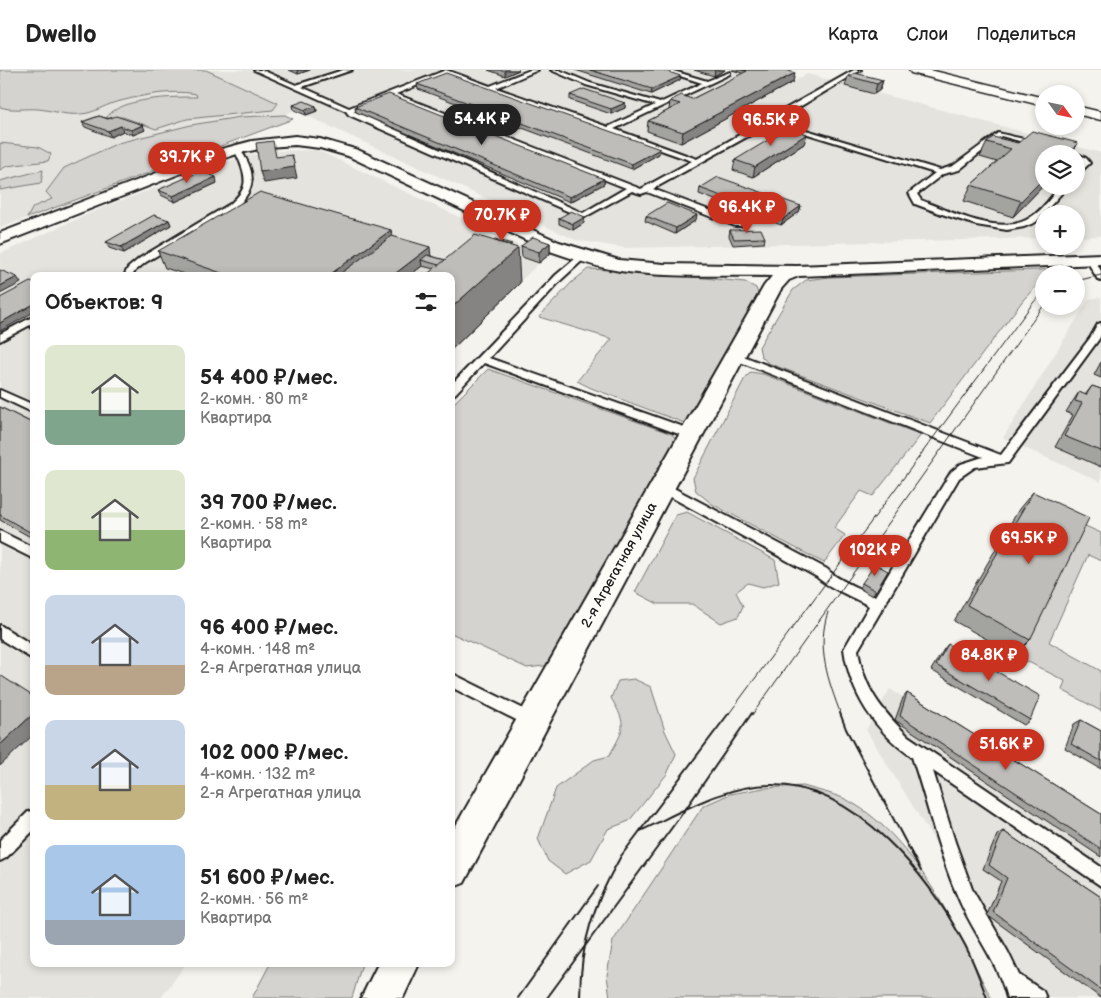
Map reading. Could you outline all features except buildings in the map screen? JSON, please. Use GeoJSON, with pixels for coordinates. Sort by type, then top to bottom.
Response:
{"type":"FeatureCollection","features":[{"type":"Feature","properties":{"kind":"main road"},"geometry":{"type":"LineString","coordinates":[[915,70],[1035,100]]}},
{"type":"Feature","properties":{"kind":"main road"},"geometry":{"type":"LineString","coordinates":[[1085,112],[1101,116]]}},
{"type":"Feature","properties":{"kind":"street"},"geometry":{"type":"LineString","coordinates":[[0,239],[237,149],[285,141],[317,142],[331,145],[553,246],[582,256],[619,265],[664,269],[797,270],[1096,259]]}},
{"type":"Feature","properties":{"kind":"street","name":"2-я Агрегатная улица"},"geometry":{"type":"LineString","coordinates":[[455,863],[773,286],[783,276],[797,270]]}},
{"type":"Feature","properties":{"kind":"street"},"geometry":{"type":"LineString","coordinates":[[380,998],[398,967]]}},
{"type":"Feature","properties":{"kind":"lane"},"geometry":{"type":"LineString","coordinates":[[257,70],[348,110],[351,114],[583,216],[632,188]]}},
{"type":"Feature","properties":{"kind":"lane"},"geometry":{"type":"LineString","coordinates":[[296,87],[349,70]]}},
{"type":"Feature","properties":{"kind":"lane"},"geometry":{"type":"LineString","coordinates":[[490,88],[535,70]]}},
{"type":"Feature","properties":{"kind":"lane"},"geometry":{"type":"LineString","coordinates":[[554,70],[588,84],[661,105]]}},
{"type":"Feature","properties":{"kind":"lane"},"geometry":{"type":"LineString","coordinates":[[664,70],[708,83]]}},
{"type":"Feature","properties":{"kind":"lane"},"geometry":{"type":"LineString","coordinates":[[392,94],[641,192],[858,70]]}},
{"type":"Feature","properties":{"kind":"lane"},"geometry":{"type":"LineString","coordinates":[[348,110],[448,71],[490,88],[697,161]]}},
{"type":"Feature","properties":{"kind":"lane"},"geometry":{"type":"LineString","coordinates":[[609,130],[728,73]]}},
{"type":"Feature","properties":{"kind":"lane"},"geometry":{"type":"LineString","coordinates":[[771,120],[940,172]]}},
{"type":"Feature","properties":{"kind":"lane"},"geometry":{"type":"LineString","coordinates":[[1042,145],[1000,134],[956,168],[940,172],[913,193],[918,202],[984,225],[1003,228],[1019,226],[1032,221],[1056,195]]}},
{"type":"Feature","properties":{"kind":"lane"},"geometry":{"type":"LineString","coordinates":[[130,272],[143,260],[233,206],[244,196],[248,187],[243,156],[237,149]]}},
{"type":"Feature","properties":{"kind":"lane"},"geometry":{"type":"LineString","coordinates":[[647,189],[738,224]]}},
{"type":"Feature","properties":{"kind":"lane"},"geometry":{"type":"LineString","coordinates":[[455,388],[559,277],[582,256]]}},
{"type":"Feature","properties":{"kind":"lane"},"geometry":{"type":"LineString","coordinates":[[1096,259],[1101,278]]}},
{"type":"Feature","properties":{"kind":"lane"},"geometry":{"type":"LineString","coordinates":[[0,338],[30,321]]}},
{"type":"Feature","properties":{"kind":"lane"},"geometry":{"type":"LineString","coordinates":[[1101,326],[1098,340],[1004,460],[976,462],[961,468],[955,475],[850,649],[855,675],[867,701],[903,741],[1101,877]]}},
{"type":"Feature","properties":{"kind":"lane"},"geometry":{"type":"LineString","coordinates":[[734,356],[1004,460]]}},
{"type":"Feature","properties":{"kind":"lane"},"geometry":{"type":"LineString","coordinates":[[483,359],[690,434]]}},
{"type":"Feature","properties":{"kind":"lane"},"geometry":{"type":"LineString","coordinates":[[0,393],[30,408]]}},
{"type":"Feature","properties":{"kind":"lane"},"geometry":{"type":"LineString","coordinates":[[662,487],[822,573],[829,580],[843,584],[877,604]]}},
{"type":"Feature","properties":{"kind":"lane"},"geometry":{"type":"LineString","coordinates":[[0,536],[30,552]]}},
{"type":"Feature","properties":{"kind":"lane"},"geometry":{"type":"LineString","coordinates":[[0,631],[30,651]]}},
{"type":"Feature","properties":{"kind":"lane"},"geometry":{"type":"LineString","coordinates":[[455,682],[533,721]]}},
{"type":"Feature","properties":{"kind":"lane"},"geometry":{"type":"LineString","coordinates":[[919,752],[933,795],[940,829],[958,878],[1015,990],[1036,998]]}},
{"type":"Feature","properties":{"kind":"lane"},"geometry":{"type":"LineString","coordinates":[[0,852],[30,822]]}},
{"type":"Feature","properties":{"kind":"shaded area"},"geometry":{"type":"Polygon","coordinates":[[[0,70],[745,70],[793,82],[807,74],[1071,145],[1035,145],[1035,195],[1085,195],[1085,149],[1101,153],[1101,236],[1085,237],[1085,205],[1035,205],[1035,238],[625,248],[576,240],[294,110],[285,115],[293,119],[0,228],[0,70]]]}},
{"type":"Feature","properties":{"kind":"shaded area"},"geometry":{"type":"Polygon","coordinates":[[[0,70],[206,70],[278,103],[273,110],[187,119],[156,129],[123,117],[106,118],[113,111],[135,102],[162,98],[197,97],[196,94],[176,92],[144,96],[113,103],[81,114],[68,114],[38,109],[10,109],[0,107],[0,70]]]}},
{"type":"Feature","properties":{"kind":"shaded area"},"geometry":{"type":"Polygon","coordinates":[[[285,115],[293,119],[27,218],[33,207],[52,199],[46,192],[64,168],[118,143],[191,125],[240,117],[285,115]]]}},
{"type":"Feature","properties":{"kind":"shaded area"},"geometry":{"type":"Polygon","coordinates":[[[0,143],[38,147],[51,154],[48,161],[7,166],[0,170],[0,143]]]}},
{"type":"Feature","properties":{"kind":"shaded area"},"geometry":{"type":"Polygon","coordinates":[[[317,150],[516,244],[528,251],[522,257],[539,263],[455,345],[455,272],[30,272],[30,967],[184,967],[161,998],[0,998],[0,254],[106,206],[243,156],[276,151],[317,150]]]}},
{"type":"Feature","properties":{"kind":"shaded area"},"geometry":{"type":"Polygon","coordinates":[[[43,170],[41,183],[0,190],[0,181],[43,170]]]}},
{"type":"Feature","properties":{"kind":"shaded area"},"geometry":{"type":"Polygon","coordinates":[[[588,269],[633,271],[745,282],[756,288],[759,296],[687,424],[577,381],[612,339],[539,317],[571,283],[588,269]]]}},
{"type":"Feature","properties":{"kind":"shaded area"},"geometry":{"type":"Polygon","coordinates":[[[1035,270],[1035,287],[1024,299],[930,423],[768,363],[761,356],[759,347],[793,290],[806,280],[830,277],[1035,270]]]}},
{"type":"Feature","properties":{"kind":"shaded area"},"geometry":{"type":"Polygon","coordinates":[[[1101,297],[1101,482],[1003,438],[1079,315],[1085,315],[1085,305],[1089,299],[1101,297]]]}},
{"type":"Feature","properties":{"kind":"shaded area"},"geometry":{"type":"Polygon","coordinates":[[[488,369],[672,434],[677,441],[552,665],[527,668],[455,635],[455,402],[488,369]]]}},
{"type":"Feature","properties":{"kind":"shaded area"},"geometry":{"type":"Polygon","coordinates":[[[751,372],[763,374],[921,435],[873,496],[861,491],[834,528],[845,535],[824,563],[712,504],[696,491],[693,478],[745,378],[751,372]]]}},
{"type":"Feature","properties":{"kind":"shaded area"},"geometry":{"type":"Polygon","coordinates":[[[687,512],[775,560],[779,582],[763,587],[748,583],[736,592],[743,606],[738,617],[721,623],[692,604],[658,604],[635,592],[676,515],[687,512]]]}},
{"type":"Feature","properties":{"kind":"shaded area"},"geometry":{"type":"Polygon","coordinates":[[[1081,524],[1101,533],[1101,561],[1088,555],[1049,642],[1101,671],[1101,711],[1062,690],[1065,681],[1015,655],[1081,524]]]}},
{"type":"Feature","properties":{"kind":"shaded area"},"geometry":{"type":"Polygon","coordinates":[[[634,679],[651,687],[665,731],[676,754],[667,774],[629,821],[608,829],[591,860],[565,874],[548,861],[538,839],[556,788],[594,760],[609,756],[621,733],[622,727],[620,715],[611,698],[618,681],[634,679]]]}},
{"type":"Feature","properties":{"kind":"shaded area"},"geometry":{"type":"Polygon","coordinates":[[[890,689],[1101,823],[1101,998],[1022,998],[1017,983],[935,842],[866,730],[890,689]]]}},
{"type":"Feature","properties":{"kind":"shaded area"},"geometry":{"type":"Polygon","coordinates":[[[803,786],[843,798],[868,814],[891,834],[931,886],[964,943],[991,998],[610,998],[607,975],[613,941],[703,806],[730,794],[764,788],[803,786]]]}},
{"type":"Feature","properties":{"kind":"shaded area"},"geometry":{"type":"Polygon","coordinates":[[[268,967],[361,967],[352,998],[252,998],[268,967]]]}},
{"type":"Feature","properties":{"kind":"tram line"},"geometry":{"type":"LineString","coordinates":[[1085,279],[1101,275]]}},
{"type":"Feature","properties":{"kind":"tram line"},"geometry":{"type":"LineString","coordinates":[[728,715],[1035,301]]}},
{"type":"Feature","properties":{"kind":"tram line"},"geometry":{"type":"LineString","coordinates":[[752,715],[1037,315]]}},
{"type":"Feature","properties":{"kind":"tram line"},"geometry":{"type":"LineString","coordinates":[[828,612],[823,638],[823,651],[828,677],[841,715]]}},
{"type":"Feature","properties":{"kind":"tram line"},"geometry":{"type":"LineString","coordinates":[[585,946],[596,907],[621,856],[729,713]]}},
{"type":"Feature","properties":{"kind":"tram line"},"geometry":{"type":"LineString","coordinates":[[686,809],[752,713]]}},
{"type":"Feature","properties":{"kind":"tram line"},"geometry":{"type":"LineString","coordinates":[[840,713],[846,729],[921,871]]}},
{"type":"Feature","properties":{"kind":"tram line"},"geometry":{"type":"LineString","coordinates":[[686,809],[737,790],[772,785],[803,789],[833,800],[861,818],[911,864],[932,891],[965,945],[987,998]]}},
{"type":"Feature","properties":{"kind":"tram line"},"geometry":{"type":"LineString","coordinates":[[585,946],[686,809]]}},
{"type":"Feature","properties":{"kind":"tram line"},"geometry":{"type":"LineString","coordinates":[[640,831],[686,809]]}},
{"type":"Feature","properties":{"kind":"tram line"},"geometry":{"type":"LineString","coordinates":[[518,998],[598,886]]}},
{"type":"Feature","properties":{"kind":"tram line"},"geometry":{"type":"LineString","coordinates":[[547,998],[585,946]]}},
{"type":"Feature","properties":{"kind":"tram line"},"geometry":{"type":"LineString","coordinates":[[580,998],[585,946]]}}]}
